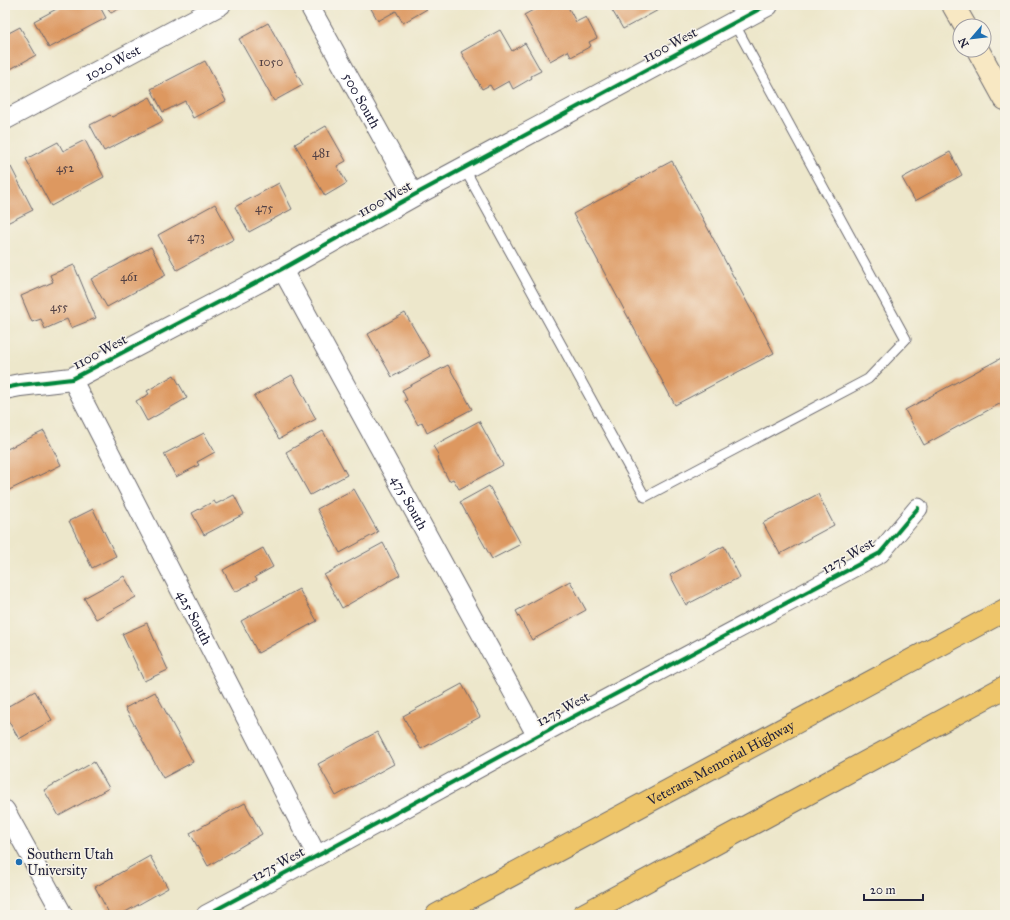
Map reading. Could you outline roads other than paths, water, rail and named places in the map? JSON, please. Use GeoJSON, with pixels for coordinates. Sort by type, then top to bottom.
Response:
{"type":"FeatureCollection","features":[{"type":"Feature","properties":{"kind":"highway","name":"Veterans Memorial Highway"},"geometry":{"type":"LineString","coordinates":[[437,915],[1005,610]]}},
{"type":"Feature","properties":{"kind":"highway"},"geometry":{"type":"LineString","coordinates":[[583,915],[1005,687]]}},
{"type":"Feature","properties":{"kind":"main road"},"geometry":{"type":"LineString","coordinates":[[953,5],[960,18]]}},
{"type":"Feature","properties":{"kind":"main road"},"geometry":{"type":"LineString","coordinates":[[982,58],[1005,99]]}},
{"type":"Feature","properties":{"kind":"street","name":"1020 West"},"geometry":{"type":"LineString","coordinates":[[5,120],[221,5]]}},
{"type":"Feature","properties":{"kind":"street","name":"500 South"},"geometry":{"type":"LineString","coordinates":[[309,5],[414,195]]}},
{"type":"Feature","properties":{"kind":"street","name":"1100 West"},"geometry":{"type":"LineString","coordinates":[[5,388],[72,379],[282,269],[414,195],[767,5]]}},
{"type":"Feature","properties":{"kind":"street","name":"475 South"},"geometry":{"type":"LineString","coordinates":[[282,269],[537,736]]}},
{"type":"Feature","properties":{"kind":"street","name":"425 South"},"geometry":{"type":"LineString","coordinates":[[72,379],[317,856]]}},
{"type":"Feature","properties":{"kind":"street","name":"1275 West"},"geometry":{"type":"LineString","coordinates":[[206,915],[880,553],[918,508]]}},
{"type":"Feature","properties":{"kind":"street"},"geometry":{"type":"LineString","coordinates":[[5,810],[63,915]]}},
{"type":"Feature","properties":{"kind":"lane"},"geometry":{"type":"LineString","coordinates":[[464,168],[645,496],[868,379],[906,339],[734,23]]}},
{"type":"Feature","properties":{"kind":"place","name":"Southern Utah University"},"geometry":{"type":"Point","coordinates":[19,862]}}]}
